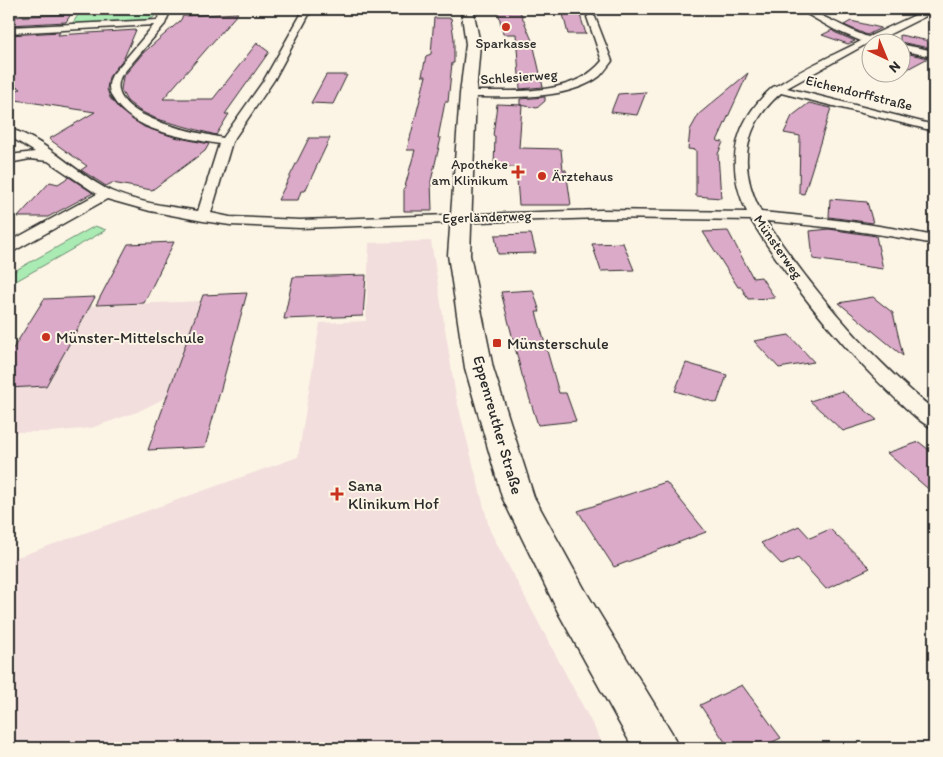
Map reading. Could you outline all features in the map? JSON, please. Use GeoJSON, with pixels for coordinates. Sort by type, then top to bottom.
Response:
{"type":"FeatureCollection","features":[{"type":"Feature","properties":{"kind":"main road","name":"Eppenreuther Straße"},"geometry":{"type":"LineString","coordinates":[[467,9],[472,26],[473,44],[468,94],[460,255],[479,368],[518,497],[572,602],[657,748]]}},
{"type":"Feature","properties":{"kind":"street"},"geometry":{"type":"LineString","coordinates":[[167,9],[162,22],[116,77],[114,90],[117,98],[123,107],[149,122],[178,132],[226,142]]}},
{"type":"Feature","properties":{"kind":"street"},"geometry":{"type":"LineString","coordinates":[[203,217],[226,142],[269,80],[308,9]]}},
{"type":"Feature","properties":{"kind":"street"},"geometry":{"type":"LineString","coordinates":[[802,9],[834,28],[860,37]]}},
{"type":"Feature","properties":{"kind":"street","name":"Münsterweg"},"geometry":{"type":"LineString","coordinates":[[892,32],[934,9]]}},
{"type":"Feature","properties":{"kind":"street","name":"Schlesierweg"},"geometry":{"type":"LineString","coordinates":[[468,94],[549,90],[568,87],[593,76],[603,68],[607,61],[591,17]]}},
{"type":"Feature","properties":{"kind":"street"},"geometry":{"type":"LineString","coordinates":[[9,30],[162,22]]}},
{"type":"Feature","properties":{"kind":"street","name":"Münsterweg"},"geometry":{"type":"LineString","coordinates":[[860,48],[802,74],[777,89],[755,114],[746,130],[740,165],[741,180],[754,216],[797,276],[850,340],[908,400],[934,421]]}},
{"type":"Feature","properties":{"kind":"street"},"geometry":{"type":"LineString","coordinates":[[910,49],[934,54]]}},
{"type":"Feature","properties":{"kind":"street","name":"Eichendorffstraße"},"geometry":{"type":"LineString","coordinates":[[777,89],[836,102],[934,128]]}},
{"type":"Feature","properties":{"kind":"street","name":"Egerländerweg"},"geometry":{"type":"LineString","coordinates":[[9,132],[22,138],[106,194],[150,207],[203,217],[258,223],[300,224],[601,214],[754,216],[818,221],[883,230],[934,240]]}},
{"type":"Feature","properties":{"kind":"street","name":"Egerländerweg"},"geometry":{"type":"LineString","coordinates":[[9,159],[38,154],[52,159]]}},
{"type":"Feature","properties":{"kind":"street"},"geometry":{"type":"LineString","coordinates":[[9,248],[106,194]]}},
{"type":"Feature","properties":{"kind":"shaded area","name":"Sana Klinikum Hof"},"geometry":{"type":"Polygon","coordinates":[[[431,241],[456,397],[490,531],[605,748],[9,748],[9,560],[298,457],[320,323],[366,321],[369,243],[431,241]]]}},
{"type":"Feature","properties":{"kind":"shaded area"},"geometry":{"type":"Polygon","coordinates":[[[201,301],[167,397],[137,412],[91,428],[51,432],[9,432],[9,388],[46,386],[90,306],[201,301]]]}},
{"type":"Feature","properties":{"kind":"green space"},"geometry":{"type":"Polygon","coordinates":[[[82,9],[158,9],[154,17],[146,20],[72,24],[82,9]]]}},
{"type":"Feature","properties":{"kind":"green space"},"geometry":{"type":"Polygon","coordinates":[[[95,226],[106,230],[9,285],[9,274],[95,226]]]}},
{"type":"Feature","properties":{"kind":"building"},"geometry":{"type":"Polygon","coordinates":[[[515,9],[519,9],[533,43],[543,87],[520,89],[516,34],[503,34],[498,11],[515,11],[515,9]]]}},
{"type":"Feature","properties":{"kind":"building"},"geometry":{"type":"Polygon","coordinates":[[[238,13],[163,99],[213,99],[257,43],[269,52],[225,114],[229,114],[216,135],[157,119],[140,111],[127,101],[121,90],[123,77],[143,53],[180,21],[183,16],[238,13]]]}},
{"type":"Feature","properties":{"kind":"building"},"geometry":{"type":"Polygon","coordinates":[[[71,14],[66,22],[9,25],[9,17],[71,14]]]}},
{"type":"Feature","properties":{"kind":"building"},"geometry":{"type":"Polygon","coordinates":[[[563,14],[580,15],[586,34],[568,34],[563,14]]]}},
{"type":"Feature","properties":{"kind":"building"},"geometry":{"type":"Polygon","coordinates":[[[434,18],[451,18],[454,39],[454,63],[452,63],[448,102],[445,102],[438,138],[441,138],[431,181],[432,211],[404,211],[404,190],[415,150],[407,150],[426,76],[422,76],[426,56],[431,54],[434,18]]]}},
{"type":"Feature","properties":{"kind":"building"},"geometry":{"type":"Polygon","coordinates":[[[851,21],[881,28],[873,32],[860,32],[844,25],[851,21]]]}},
{"type":"Feature","properties":{"kind":"building"},"geometry":{"type":"Polygon","coordinates":[[[136,30],[124,58],[109,77],[107,89],[110,98],[120,110],[144,127],[174,137],[209,144],[205,151],[152,190],[112,183],[106,186],[81,170],[87,166],[49,139],[95,112],[9,99],[9,92],[21,89],[9,81],[9,35],[60,32],[58,35],[136,30]]]}},
{"type":"Feature","properties":{"kind":"building"},"geometry":{"type":"Polygon","coordinates":[[[832,30],[855,41],[848,44],[822,35],[832,30]]]}},
{"type":"Feature","properties":{"kind":"building"},"geometry":{"type":"Polygon","coordinates":[[[910,37],[934,42],[934,49],[910,44],[910,37]]]}},
{"type":"Feature","properties":{"kind":"building"},"geometry":{"type":"Polygon","coordinates":[[[910,54],[928,58],[910,68],[910,54]]]}},
{"type":"Feature","properties":{"kind":"building"},"geometry":{"type":"Polygon","coordinates":[[[748,73],[717,141],[723,142],[718,154],[721,198],[696,196],[696,150],[688,149],[690,130],[699,114],[748,73]]]}},
{"type":"Feature","properties":{"kind":"building"},"geometry":{"type":"Polygon","coordinates":[[[326,75],[347,75],[333,104],[311,103],[326,75]]]}},
{"type":"Feature","properties":{"kind":"building"},"geometry":{"type":"Polygon","coordinates":[[[646,92],[637,115],[611,112],[618,94],[646,92]]]}},
{"type":"Feature","properties":{"kind":"building"},"geometry":{"type":"Polygon","coordinates":[[[545,97],[545,101],[537,108],[520,105],[520,99],[545,97]]]}},
{"type":"Feature","properties":{"kind":"building"},"geometry":{"type":"Polygon","coordinates":[[[809,103],[831,108],[804,194],[799,193],[800,136],[784,133],[792,116],[809,103]]]}},
{"type":"Feature","properties":{"kind":"building","name":"Ärztehaus"},"geometry":{"type":"Polygon","coordinates":[[[497,104],[522,105],[519,148],[561,149],[563,170],[566,170],[571,205],[519,205],[516,167],[494,167],[495,136],[493,136],[497,104]]]}},
{"type":"Feature","properties":{"kind":"building"},"geometry":{"type":"Polygon","coordinates":[[[309,138],[330,138],[305,191],[301,191],[298,200],[278,200],[309,138]]]}},
{"type":"Feature","properties":{"kind":"building"},"geometry":{"type":"Polygon","coordinates":[[[69,177],[93,193],[48,217],[18,217],[50,182],[58,184],[69,177]]]}},
{"type":"Feature","properties":{"kind":"building"},"geometry":{"type":"Polygon","coordinates":[[[830,199],[867,202],[873,223],[829,217],[830,199]]]}},
{"type":"Feature","properties":{"kind":"building"},"geometry":{"type":"Polygon","coordinates":[[[829,229],[876,236],[883,269],[813,259],[810,231],[829,229]]]}},
{"type":"Feature","properties":{"kind":"building"},"geometry":{"type":"Polygon","coordinates":[[[728,231],[753,278],[761,277],[775,298],[748,299],[741,287],[738,287],[703,232],[728,231]]]}},
{"type":"Feature","properties":{"kind":"building"},"geometry":{"type":"Polygon","coordinates":[[[531,234],[536,253],[498,254],[495,235],[531,234]]]}},
{"type":"Feature","properties":{"kind":"building"},"geometry":{"type":"Polygon","coordinates":[[[174,242],[144,303],[96,305],[128,244],[174,242]]]}},
{"type":"Feature","properties":{"kind":"building"},"geometry":{"type":"Polygon","coordinates":[[[623,243],[634,270],[601,271],[592,244],[623,243]]]}},
{"type":"Feature","properties":{"kind":"building"},"geometry":{"type":"Polygon","coordinates":[[[366,275],[363,316],[284,319],[293,277],[366,275]]]}},
{"type":"Feature","properties":{"kind":"building"},"geometry":{"type":"Polygon","coordinates":[[[533,290],[540,312],[536,312],[559,393],[566,393],[576,421],[538,425],[522,375],[501,292],[533,290]]]}},
{"type":"Feature","properties":{"kind":"building"},"geometry":{"type":"Polygon","coordinates":[[[247,293],[205,447],[148,450],[203,295],[247,293]]]}},
{"type":"Feature","properties":{"kind":"building"},"geometry":{"type":"Polygon","coordinates":[[[95,297],[46,386],[9,388],[9,355],[44,299],[95,297]]]}},
{"type":"Feature","properties":{"kind":"building"},"geometry":{"type":"Polygon","coordinates":[[[873,297],[893,313],[903,356],[839,303],[873,297]]]}},
{"type":"Feature","properties":{"kind":"building"},"geometry":{"type":"Polygon","coordinates":[[[789,335],[814,362],[779,368],[754,341],[789,335]]]}},
{"type":"Feature","properties":{"kind":"building"},"geometry":{"type":"Polygon","coordinates":[[[686,363],[727,375],[717,403],[675,391],[686,363]]]}},
{"type":"Feature","properties":{"kind":"building"},"geometry":{"type":"Polygon","coordinates":[[[842,391],[877,420],[843,431],[810,401],[842,391]]]}},
{"type":"Feature","properties":{"kind":"building"},"geometry":{"type":"Polygon","coordinates":[[[919,442],[934,454],[934,494],[887,453],[919,442]]]}},
{"type":"Feature","properties":{"kind":"building"},"geometry":{"type":"Polygon","coordinates":[[[666,482],[706,532],[614,567],[578,511],[666,482]]]}},
{"type":"Feature","properties":{"kind":"building"},"geometry":{"type":"Polygon","coordinates":[[[799,526],[810,538],[830,529],[870,568],[826,589],[798,558],[782,565],[761,543],[799,526]]]}},
{"type":"Feature","properties":{"kind":"building"},"geometry":{"type":"Polygon","coordinates":[[[742,685],[781,738],[760,748],[729,748],[700,705],[742,685]]]}},
{"type":"Feature","properties":{"kind":"place","name":"Sparkasse"},"geometry":{"type":"Point","coordinates":[506,27]}},
{"type":"Feature","properties":{"kind":"place","name":"Apotheke am Klinikum"},"geometry":{"type":"Point","coordinates":[518,172]}},
{"type":"Feature","properties":{"kind":"place","name":"Ärztehaus"},"geometry":{"type":"Point","coordinates":[542,176]}},
{"type":"Feature","properties":{"kind":"place","name":"Münster-Mittelschule"},"geometry":{"type":"Point","coordinates":[46,337]}},
{"type":"Feature","properties":{"kind":"place","name":"Münsterschule"},"geometry":{"type":"Point","coordinates":[497,343]}},
{"type":"Feature","properties":{"kind":"place","name":"Sana Klinikum Hof"},"geometry":{"type":"Point","coordinates":[337,494]}}]}
